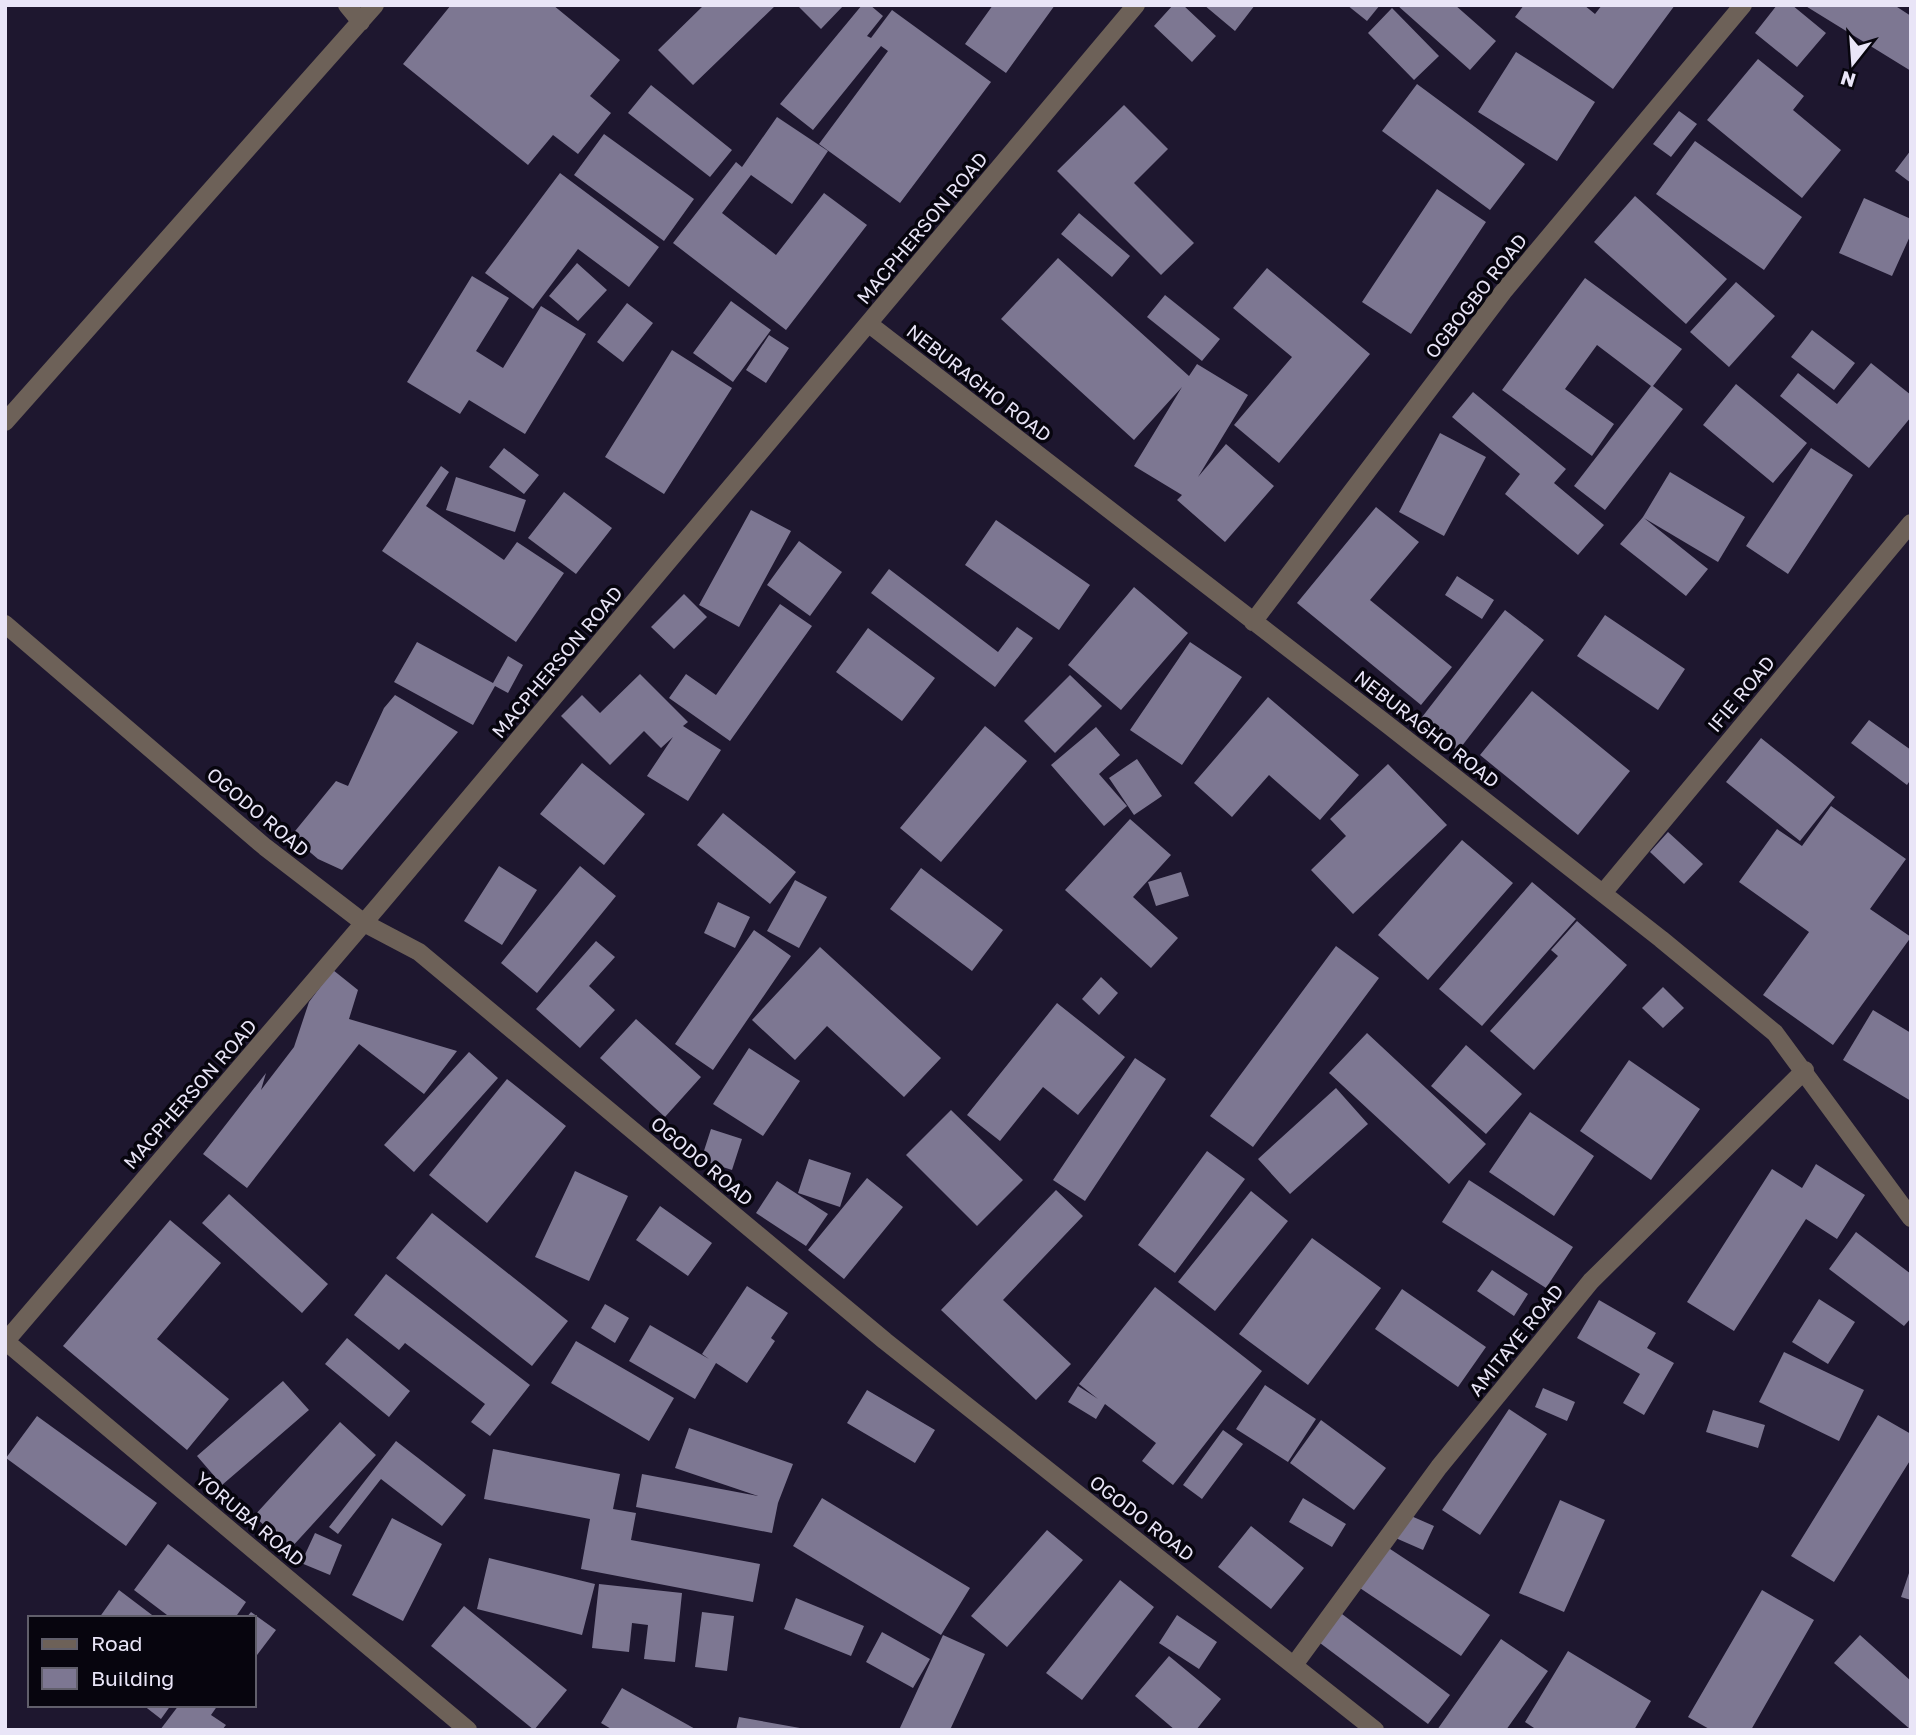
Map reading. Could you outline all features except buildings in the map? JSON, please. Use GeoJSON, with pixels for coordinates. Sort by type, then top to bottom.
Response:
{"type":"FeatureCollection","features":[{"type":"Feature","properties":{"kind":"street"},"geometry":{"type":"LineString","coordinates":[[348,5],[361,22]]}},
{"type":"Feature","properties":{"kind":"street"},"geometry":{"type":"LineString","coordinates":[[5,422],[375,5]]}},
{"type":"Feature","properties":{"kind":"street","name":"MACPHERSON ROAD"},"geometry":{"type":"LineString","coordinates":[[5,1341],[364,923],[1136,5]]}},
{"type":"Feature","properties":{"kind":"street","name":"OGBOGBO ROAD"},"geometry":{"type":"LineString","coordinates":[[1253,622],[1503,292],[1743,5]]}},
{"type":"Feature","properties":{"kind":"street","name":"NEBURAGHO ROAD"},"geometry":{"type":"LineString","coordinates":[[869,324],[1602,893],[1775,1033],[1805,1070],[1911,1218]]}},
{"type":"Feature","properties":{"kind":"street","name":"IFIE ROAD"},"geometry":{"type":"LineString","coordinates":[[1602,893],[1911,523]]}},
{"type":"Feature","properties":{"kind":"street","name":"OGODO ROAD"},"geometry":{"type":"LineString","coordinates":[[5,624],[265,848],[364,923],[419,952],[885,1340],[1375,1730]]}},
{"type":"Feature","properties":{"kind":"street","name":"AMITAYE ROAD"},"geometry":{"type":"LineString","coordinates":[[1294,1665],[1439,1467],[1591,1281],[1805,1070]]}},
{"type":"Feature","properties":{"kind":"street","name":"YORUBA ROAD"},"geometry":{"type":"LineString","coordinates":[[5,1341],[468,1730]]}}]}
